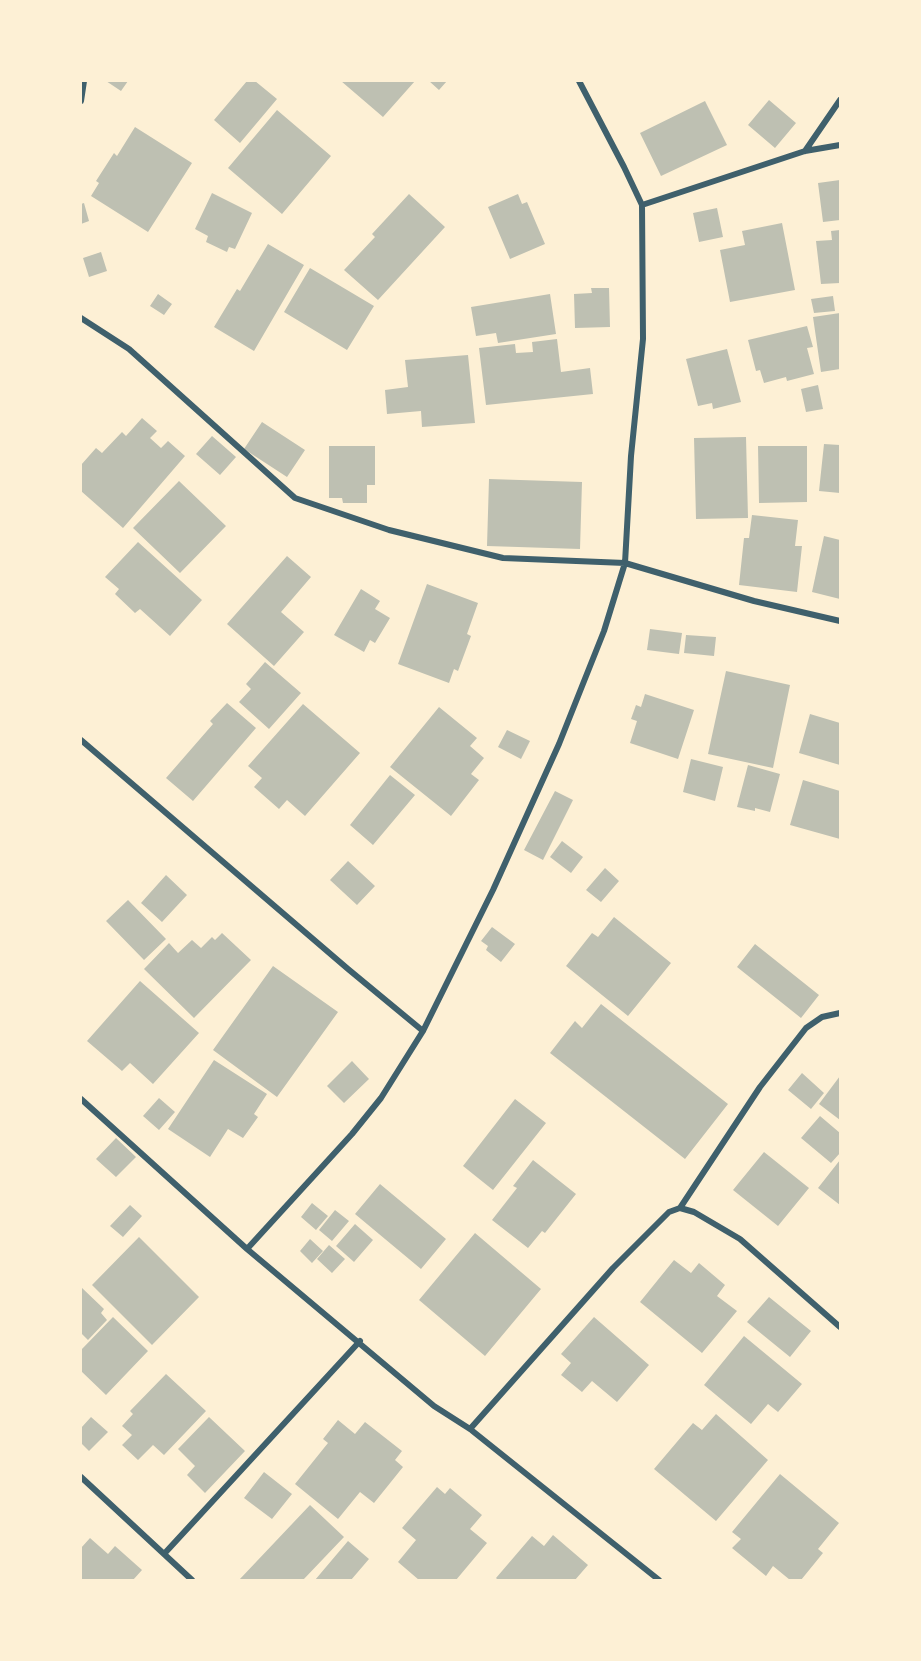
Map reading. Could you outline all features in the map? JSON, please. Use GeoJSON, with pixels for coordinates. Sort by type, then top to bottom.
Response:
{"type":"FeatureCollection","features":[{"type":"Feature","properties":{"kind":"street"},"geometry":{"type":"LineString","coordinates":[[81,101],[84,81]]}},
{"type":"Feature","properties":{"kind":"street"},"geometry":{"type":"LineString","coordinates":[[247,1249],[352,1134],[381,1098],[423,1031],[494,890],[559,744],[603,631],[625,562],[631,456],[643,339],[642,206],[579,81]]}},
{"type":"Feature","properties":{"kind":"street"},"geometry":{"type":"LineString","coordinates":[[805,151],[840,100]]}},
{"type":"Feature","properties":{"kind":"street"},"geometry":{"type":"LineString","coordinates":[[642,206],[805,151],[840,145]]}},
{"type":"Feature","properties":{"kind":"street"},"geometry":{"type":"LineString","coordinates":[[81,318],[129,349],[295,498],[388,530],[503,558],[625,562],[754,601],[840,621]]}},
{"type":"Feature","properties":{"kind":"street"},"geometry":{"type":"LineString","coordinates":[[81,740],[423,1031]]}},
{"type":"Feature","properties":{"kind":"street"},"geometry":{"type":"LineString","coordinates":[[680,1208],[760,1087],[806,1028],[822,1017],[840,1013]]}},
{"type":"Feature","properties":{"kind":"street"},"geometry":{"type":"LineString","coordinates":[[81,1099],[247,1249],[360,1341],[434,1406],[470,1429],[659,1580]]}},
{"type":"Feature","properties":{"kind":"street"},"geometry":{"type":"LineString","coordinates":[[470,1429],[613,1268],[669,1212],[680,1208],[694,1212],[740,1239],[840,1327]]}},
{"type":"Feature","properties":{"kind":"street"},"geometry":{"type":"LineString","coordinates":[[164,1554],[360,1341]]}},
{"type":"Feature","properties":{"kind":"street"},"geometry":{"type":"LineString","coordinates":[[81,1477],[192,1580]]}},
{"type":"Feature","properties":{"kind":"building"},"geometry":{"type":"Polygon","coordinates":[[[106,81],[128,81],[121,91],[106,81]]]}},
{"type":"Feature","properties":{"kind":"building"},"geometry":{"type":"Polygon","coordinates":[[[247,81],[255,81],[277,99],[240,143],[214,120],[247,81]]]}},
{"type":"Feature","properties":{"kind":"building"},"geometry":{"type":"Polygon","coordinates":[[[341,81],[415,81],[383,117],[341,81]]]}},
{"type":"Feature","properties":{"kind":"building"},"geometry":{"type":"Polygon","coordinates":[[[429,81],[447,81],[439,90],[429,81]]]}},
{"type":"Feature","properties":{"kind":"building"},"geometry":{"type":"Polygon","coordinates":[[[769,100],[796,123],[775,148],[748,125],[769,100]]]}},
{"type":"Feature","properties":{"kind":"building"},"geometry":{"type":"Polygon","coordinates":[[[705,101],[727,145],[661,176],[640,133],[705,101]]]}},
{"type":"Feature","properties":{"kind":"building"},"geometry":{"type":"Polygon","coordinates":[[[277,110],[331,156],[282,214],[228,168],[277,110]]]}},
{"type":"Feature","properties":{"kind":"building"},"geometry":{"type":"Polygon","coordinates":[[[135,127],[192,163],[148,232],[91,196],[99,183],[96,181],[114,153],[117,156],[135,127]]]}},
{"type":"Feature","properties":{"kind":"building"},"geometry":{"type":"Polygon","coordinates":[[[840,180],[840,220],[823,222],[818,183],[840,180]]]}},
{"type":"Feature","properties":{"kind":"building"},"geometry":{"type":"Polygon","coordinates":[[[212,193],[252,213],[235,249],[229,247],[227,252],[206,242],[208,236],[195,229],[212,193]]]}},
{"type":"Feature","properties":{"kind":"building"},"geometry":{"type":"Polygon","coordinates":[[[409,194],[445,227],[378,300],[344,270],[375,237],[372,234],[409,194]]]}},
{"type":"Feature","properties":{"kind":"building"},"geometry":{"type":"Polygon","coordinates":[[[518,194],[522,204],[527,202],[545,244],[510,259],[488,207],[518,194]]]}},
{"type":"Feature","properties":{"kind":"building"},"geometry":{"type":"Polygon","coordinates":[[[84,203],[89,221],[81,224],[81,204],[84,203]]]}},
{"type":"Feature","properties":{"kind":"building"},"geometry":{"type":"Polygon","coordinates":[[[717,208],[723,237],[699,242],[693,213],[717,208]]]}},
{"type":"Feature","properties":{"kind":"building"},"geometry":{"type":"Polygon","coordinates":[[[782,223],[795,290],[730,302],[720,250],[745,245],[742,231],[782,223]]]}},
{"type":"Feature","properties":{"kind":"building"},"geometry":{"type":"Polygon","coordinates":[[[840,230],[840,283],[821,284],[816,241],[832,240],[831,231],[840,230]]]}},
{"type":"Feature","properties":{"kind":"building"},"geometry":{"type":"Polygon","coordinates":[[[268,244],[304,265],[254,351],[214,327],[237,289],[240,291],[268,244]]]}},
{"type":"Feature","properties":{"kind":"building"},"geometry":{"type":"Polygon","coordinates":[[[101,252],[107,271],[89,277],[83,258],[101,252]]]}},
{"type":"Feature","properties":{"kind":"building"},"geometry":{"type":"Polygon","coordinates":[[[310,268],[374,306],[347,350],[284,312],[310,268]]]}},
{"type":"Feature","properties":{"kind":"building"},"geometry":{"type":"Polygon","coordinates":[[[591,288],[609,288],[610,327],[575,328],[574,294],[592,293],[591,288]]]}},
{"type":"Feature","properties":{"kind":"building"},"geometry":{"type":"Polygon","coordinates":[[[158,294],[172,304],[164,315],[150,306],[158,294]]]}},
{"type":"Feature","properties":{"kind":"building"},"geometry":{"type":"Polygon","coordinates":[[[550,294],[556,334],[498,343],[496,333],[476,336],[471,307],[550,294]]]}},
{"type":"Feature","properties":{"kind":"building"},"geometry":{"type":"Polygon","coordinates":[[[833,296],[835,311],[814,313],[811,299],[833,296]]]}},
{"type":"Feature","properties":{"kind":"building"},"geometry":{"type":"Polygon","coordinates":[[[840,313],[840,369],[821,372],[813,317],[840,313]]]}},
{"type":"Feature","properties":{"kind":"building"},"geometry":{"type":"Polygon","coordinates":[[[807,326],[813,347],[807,348],[814,374],[787,381],[786,377],[764,383],[760,370],[756,371],[748,340],[807,326]]]}},
{"type":"Feature","properties":{"kind":"building"},"geometry":{"type":"Polygon","coordinates":[[[557,339],[561,372],[590,368],[593,394],[486,405],[479,348],[515,344],[516,353],[533,352],[532,342],[557,339]]]}},
{"type":"Feature","properties":{"kind":"building"},"geometry":{"type":"Polygon","coordinates":[[[727,349],[741,402],[713,409],[712,403],[698,406],[686,359],[727,349]]]}},
{"type":"Feature","properties":{"kind":"building"},"geometry":{"type":"Polygon","coordinates":[[[468,355],[475,423],[422,427],[421,411],[387,414],[385,390],[408,387],[405,360],[468,355]]]}},
{"type":"Feature","properties":{"kind":"building"},"geometry":{"type":"Polygon","coordinates":[[[818,385],[823,409],[806,412],[801,389],[818,385]]]}},
{"type":"Feature","properties":{"kind":"building"},"geometry":{"type":"Polygon","coordinates":[[[142,418],[157,431],[150,438],[161,448],[168,441],[185,456],[123,528],[81,491],[81,465],[96,448],[102,453],[122,432],[126,436],[142,418]]]}},
{"type":"Feature","properties":{"kind":"building"},"geometry":{"type":"Polygon","coordinates":[[[262,422],[305,450],[287,477],[244,449],[262,422]]]}},
{"type":"Feature","properties":{"kind":"building"},"geometry":{"type":"Polygon","coordinates":[[[212,436],[236,457],[220,475],[196,454],[212,436]]]}},
{"type":"Feature","properties":{"kind":"building"},"geometry":{"type":"Polygon","coordinates":[[[746,437],[748,518],[696,519],[694,438],[746,437]]]}},
{"type":"Feature","properties":{"kind":"building"},"geometry":{"type":"Polygon","coordinates":[[[824,444],[840,445],[840,493],[819,491],[824,444]]]}},
{"type":"Feature","properties":{"kind":"building"},"geometry":{"type":"Polygon","coordinates":[[[329,446],[375,446],[375,485],[367,485],[367,503],[343,503],[342,498],[329,498],[329,446]]]}},
{"type":"Feature","properties":{"kind":"building"},"geometry":{"type":"Polygon","coordinates":[[[758,446],[807,446],[807,502],[759,503],[758,446]]]}},
{"type":"Feature","properties":{"kind":"building"},"geometry":{"type":"Polygon","coordinates":[[[489,479],[582,482],[580,549],[487,546],[489,479]]]}},
{"type":"Feature","properties":{"kind":"building"},"geometry":{"type":"Polygon","coordinates":[[[179,481],[226,526],[180,573],[133,528],[179,481]]]}},
{"type":"Feature","properties":{"kind":"building"},"geometry":{"type":"Polygon","coordinates":[[[752,515],[798,520],[795,546],[802,546],[797,592],[739,585],[744,538],[749,538],[752,515]]]}},
{"type":"Feature","properties":{"kind":"building"},"geometry":{"type":"Polygon","coordinates":[[[824,536],[840,540],[840,599],[812,592],[824,536]]]}},
{"type":"Feature","properties":{"kind":"building"},"geometry":{"type":"Polygon","coordinates":[[[138,542],[202,600],[170,636],[140,609],[135,613],[115,594],[119,589],[105,577],[138,542]]]}},
{"type":"Feature","properties":{"kind":"building"},"geometry":{"type":"Polygon","coordinates":[[[287,556],[311,577],[281,612],[304,632],[274,666],[227,624],[287,556]]]}},
{"type":"Feature","properties":{"kind":"building"},"geometry":{"type":"Polygon","coordinates":[[[427,584],[478,603],[467,634],[471,636],[458,671],[454,669],[449,683],[398,664],[427,584]]]}},
{"type":"Feature","properties":{"kind":"building"},"geometry":{"type":"Polygon","coordinates":[[[361,589],[380,601],[375,609],[390,618],[375,643],[370,640],[364,652],[334,635],[361,589]]]}},
{"type":"Feature","properties":{"kind":"building"},"geometry":{"type":"Polygon","coordinates":[[[650,629],[682,633],[679,654],[647,650],[650,629]]]}},
{"type":"Feature","properties":{"kind":"building"},"geometry":{"type":"Polygon","coordinates":[[[686,635],[716,637],[714,656],[684,653],[686,635]]]}},
{"type":"Feature","properties":{"kind":"building"},"geometry":{"type":"Polygon","coordinates":[[[265,662],[301,693],[269,729],[239,702],[251,689],[246,684],[265,662]]]}},
{"type":"Feature","properties":{"kind":"building"},"geometry":{"type":"Polygon","coordinates":[[[726,671],[790,685],[773,768],[708,754],[726,671]]]}},
{"type":"Feature","properties":{"kind":"building"},"geometry":{"type":"Polygon","coordinates":[[[645,694],[694,710],[678,759],[630,743],[637,721],[631,719],[636,705],[641,707],[645,694]]]}},
{"type":"Feature","properties":{"kind":"building"},"geometry":{"type":"Polygon","coordinates":[[[227,703],[256,728],[193,801],[166,778],[213,724],[210,721],[227,703]]]}},
{"type":"Feature","properties":{"kind":"building"},"geometry":{"type":"Polygon","coordinates":[[[303,704],[360,753],[305,816],[287,800],[279,809],[254,787],[262,778],[248,766],[303,704]]]}},
{"type":"Feature","properties":{"kind":"building"},"geometry":{"type":"Polygon","coordinates":[[[439,707],[477,738],[470,746],[484,758],[471,774],[479,780],[451,816],[390,767],[439,707]]]}},
{"type":"Feature","properties":{"kind":"building"},"geometry":{"type":"Polygon","coordinates":[[[810,714],[840,723],[840,765],[799,753],[810,714]]]}},
{"type":"Feature","properties":{"kind":"building"},"geometry":{"type":"Polygon","coordinates":[[[507,730],[530,741],[521,759],[498,747],[507,730]]]}},
{"type":"Feature","properties":{"kind":"building"},"geometry":{"type":"Polygon","coordinates":[[[691,759],[723,767],[715,801],[683,792],[691,759]]]}},
{"type":"Feature","properties":{"kind":"building"},"geometry":{"type":"Polygon","coordinates":[[[748,765],[780,774],[770,812],[737,807],[748,765]]]}},
{"type":"Feature","properties":{"kind":"building"},"geometry":{"type":"Polygon","coordinates":[[[390,775],[415,795],[373,845],[350,825],[390,775]]]}},
{"type":"Feature","properties":{"kind":"building"},"geometry":{"type":"Polygon","coordinates":[[[803,780],[840,791],[840,839],[790,825],[803,780]]]}},
{"type":"Feature","properties":{"kind":"building"},"geometry":{"type":"Polygon","coordinates":[[[555,791],[573,800],[543,860],[524,850],[555,791]]]}},
{"type":"Feature","properties":{"kind":"building"},"geometry":{"type":"Polygon","coordinates":[[[562,841],[583,857],[571,873],[550,857],[562,841]]]}},
{"type":"Feature","properties":{"kind":"building"},"geometry":{"type":"Polygon","coordinates":[[[348,861],[375,886],[357,905],[330,880],[348,861]]]}},
{"type":"Feature","properties":{"kind":"building"},"geometry":{"type":"Polygon","coordinates":[[[605,868],[619,881],[601,902],[586,890],[605,868]]]}},
{"type":"Feature","properties":{"kind":"building"},"geometry":{"type":"Polygon","coordinates":[[[166,875],[187,895],[162,922],[141,903],[166,875]]]}},
{"type":"Feature","properties":{"kind":"building"},"geometry":{"type":"Polygon","coordinates":[[[128,900],[166,939],[144,960],[106,921],[128,900]]]}},
{"type":"Feature","properties":{"kind":"building"},"geometry":{"type":"Polygon","coordinates":[[[614,917],[671,963],[628,1016],[566,966],[592,933],[598,937],[614,917]]]}},
{"type":"Feature","properties":{"kind":"building"},"geometry":{"type":"Polygon","coordinates":[[[492,927],[515,944],[501,962],[486,950],[488,946],[481,941],[492,927]]]}},
{"type":"Feature","properties":{"kind":"building"},"geometry":{"type":"Polygon","coordinates":[[[222,933],[251,960],[194,1018],[144,969],[169,943],[178,953],[192,940],[201,948],[212,937],[215,940],[222,933]]]}},
{"type":"Feature","properties":{"kind":"building"},"geometry":{"type":"Polygon","coordinates":[[[755,944],[819,995],[801,1018],[737,967],[755,944]]]}},
{"type":"Feature","properties":{"kind":"building"},"geometry":{"type":"Polygon","coordinates":[[[273,966],[338,1012],[277,1097],[213,1050],[273,966]]]}},
{"type":"Feature","properties":{"kind":"building"},"geometry":{"type":"Polygon","coordinates":[[[140,981],[199,1033],[153,1084],[130,1063],[122,1071],[87,1041],[140,981]]]}},
{"type":"Feature","properties":{"kind":"building"},"geometry":{"type":"Polygon","coordinates":[[[601,1004],[728,1104],[685,1159],[550,1053],[575,1021],[582,1028],[601,1004]]]}},
{"type":"Feature","properties":{"kind":"building"},"geometry":{"type":"Polygon","coordinates":[[[214,1060],[267,1094],[254,1114],[258,1117],[243,1138],[228,1129],[210,1157],[168,1129],[214,1060]]]}},
{"type":"Feature","properties":{"kind":"building"},"geometry":{"type":"Polygon","coordinates":[[[352,1061],[369,1079],[344,1103],[327,1086],[352,1061]]]}},
{"type":"Feature","properties":{"kind":"building"},"geometry":{"type":"Polygon","coordinates":[[[802,1073],[824,1093],[811,1109],[788,1090],[802,1073]]]}},
{"type":"Feature","properties":{"kind":"building"},"geometry":{"type":"Polygon","coordinates":[[[840,1076],[840,1120],[819,1104],[840,1076]]]}},
{"type":"Feature","properties":{"kind":"building"},"geometry":{"type":"Polygon","coordinates":[[[159,1098],[175,1112],[159,1130],[143,1116],[159,1098]]]}},
{"type":"Feature","properties":{"kind":"building"},"geometry":{"type":"Polygon","coordinates":[[[515,1099],[546,1123],[493,1190],[463,1166],[515,1099]]]}},
{"type":"Feature","properties":{"kind":"building"},"geometry":{"type":"Polygon","coordinates":[[[820,1116],[840,1133],[840,1153],[831,1163],[801,1138],[820,1116]]]}},
{"type":"Feature","properties":{"kind":"building"},"geometry":{"type":"Polygon","coordinates":[[[116,1138],[136,1157],[116,1177],[96,1159],[116,1138]]]}},
{"type":"Feature","properties":{"kind":"building"},"geometry":{"type":"Polygon","coordinates":[[[764,1152],[809,1188],[778,1226],[733,1190],[764,1152]]]}},
{"type":"Feature","properties":{"kind":"building"},"geometry":{"type":"Polygon","coordinates":[[[533,1160],[576,1194],[545,1233],[542,1231],[528,1248],[492,1220],[517,1188],[513,1186],[533,1160]]]}},
{"type":"Feature","properties":{"kind":"building"},"geometry":{"type":"Polygon","coordinates":[[[840,1160],[840,1205],[818,1188],[840,1160]]]}},
{"type":"Feature","properties":{"kind":"building"},"geometry":{"type":"Polygon","coordinates":[[[380,1184],[446,1239],[421,1269],[355,1214],[380,1184]]]}},
{"type":"Feature","properties":{"kind":"building"},"geometry":{"type":"Polygon","coordinates":[[[312,1203],[328,1216],[316,1230],[301,1217],[312,1203]]]}},
{"type":"Feature","properties":{"kind":"building"},"geometry":{"type":"Polygon","coordinates":[[[130,1205],[142,1216],[123,1237],[110,1226],[130,1205]]]}},
{"type":"Feature","properties":{"kind":"building"},"geometry":{"type":"Polygon","coordinates":[[[335,1210],[349,1221],[332,1241],[319,1230],[335,1210]]]}},
{"type":"Feature","properties":{"kind":"building"},"geometry":{"type":"Polygon","coordinates":[[[355,1224],[373,1240],[354,1262],[336,1246],[355,1224]]]}},
{"type":"Feature","properties":{"kind":"building"},"geometry":{"type":"Polygon","coordinates":[[[475,1233],[541,1289],[485,1356],[419,1300],[475,1233]]]}},
{"type":"Feature","properties":{"kind":"building"},"geometry":{"type":"Polygon","coordinates":[[[139,1237],[199,1297],[152,1345],[92,1285],[139,1237]]]}},
{"type":"Feature","properties":{"kind":"building"},"geometry":{"type":"Polygon","coordinates":[[[310,1239],[323,1251],[312,1263],[300,1251],[310,1239]]]}},
{"type":"Feature","properties":{"kind":"building"},"geometry":{"type":"Polygon","coordinates":[[[329,1245],[345,1259],[332,1273],[317,1259],[329,1245]]]}},
{"type":"Feature","properties":{"kind":"building"},"geometry":{"type":"Polygon","coordinates":[[[674,1260],[691,1273],[699,1263],[725,1285],[717,1296],[737,1311],[702,1353],[640,1302],[674,1260]]]}},
{"type":"Feature","properties":{"kind":"building"},"geometry":{"type":"Polygon","coordinates":[[[81,1287],[104,1309],[101,1313],[107,1320],[88,1340],[81,1333],[81,1287]]]}},
{"type":"Feature","properties":{"kind":"building"},"geometry":{"type":"Polygon","coordinates":[[[769,1297],[811,1331],[790,1357],[747,1322],[769,1297]]]}},
{"type":"Feature","properties":{"kind":"building"},"geometry":{"type":"Polygon","coordinates":[[[113,1317],[148,1351],[106,1395],[81,1371],[81,1350],[113,1317]]]}},
{"type":"Feature","properties":{"kind":"building"},"geometry":{"type":"Polygon","coordinates":[[[594,1317],[649,1365],[617,1402],[592,1381],[582,1392],[561,1375],[571,1363],[561,1354],[594,1317]]]}},
{"type":"Feature","properties":{"kind":"building"},"geometry":{"type":"Polygon","coordinates":[[[744,1336],[802,1384],[778,1412],[768,1404],[751,1424],[704,1385],[744,1336]]]}},
{"type":"Feature","properties":{"kind":"building"},"geometry":{"type":"Polygon","coordinates":[[[166,1374],[206,1411],[164,1455],[153,1445],[138,1460],[122,1445],[132,1435],[122,1426],[133,1414],[130,1411],[166,1374]]]}},
{"type":"Feature","properties":{"kind":"building"},"geometry":{"type":"Polygon","coordinates":[[[716,1414],[768,1460],[716,1521],[654,1469],[693,1423],[702,1430],[716,1414]]]}},
{"type":"Feature","properties":{"kind":"building"},"geometry":{"type":"Polygon","coordinates":[[[91,1417],[108,1432],[89,1451],[81,1443],[81,1428],[91,1417]]]}},
{"type":"Feature","properties":{"kind":"building"},"geometry":{"type":"Polygon","coordinates":[[[209,1417],[245,1451],[205,1493],[187,1475],[195,1466],[178,1449],[209,1417]]]}},
{"type":"Feature","properties":{"kind":"building"},"geometry":{"type":"Polygon","coordinates":[[[338,1420],[355,1434],[365,1422],[402,1451],[395,1460],[403,1467],[374,1503],[360,1492],[338,1519],[295,1484],[328,1443],[323,1439],[338,1420]]]}},
{"type":"Feature","properties":{"kind":"building"},"geometry":{"type":"Polygon","coordinates":[[[264,1472],[292,1494],[272,1519],[244,1498],[264,1472]]]}},
{"type":"Feature","properties":{"kind":"building"},"geometry":{"type":"Polygon","coordinates":[[[780,1474],[839,1523],[818,1549],[823,1553],[801,1580],[790,1580],[773,1566],[766,1576],[732,1548],[741,1539],[732,1532],[780,1474]]]}},
{"type":"Feature","properties":{"kind":"building"},"geometry":{"type":"Polygon","coordinates":[[[437,1487],[445,1494],[450,1488],[482,1515],[470,1529],[487,1543],[456,1580],[419,1580],[398,1562],[416,1540],[402,1528],[437,1487]]]}},
{"type":"Feature","properties":{"kind":"building"},"geometry":{"type":"Polygon","coordinates":[[[310,1505],[344,1537],[303,1580],[239,1580],[310,1505]]]}},
{"type":"Feature","properties":{"kind":"building"},"geometry":{"type":"Polygon","coordinates":[[[553,1535],[588,1565],[575,1580],[498,1580],[496,1578],[532,1536],[544,1546],[553,1535]]]}},
{"type":"Feature","properties":{"kind":"building"},"geometry":{"type":"Polygon","coordinates":[[[90,1538],[108,1554],[115,1546],[142,1570],[133,1580],[81,1580],[81,1548],[90,1538]]]}},
{"type":"Feature","properties":{"kind":"building"},"geometry":{"type":"Polygon","coordinates":[[[348,1541],[369,1559],[351,1580],[315,1580],[348,1541]]]}}]}
